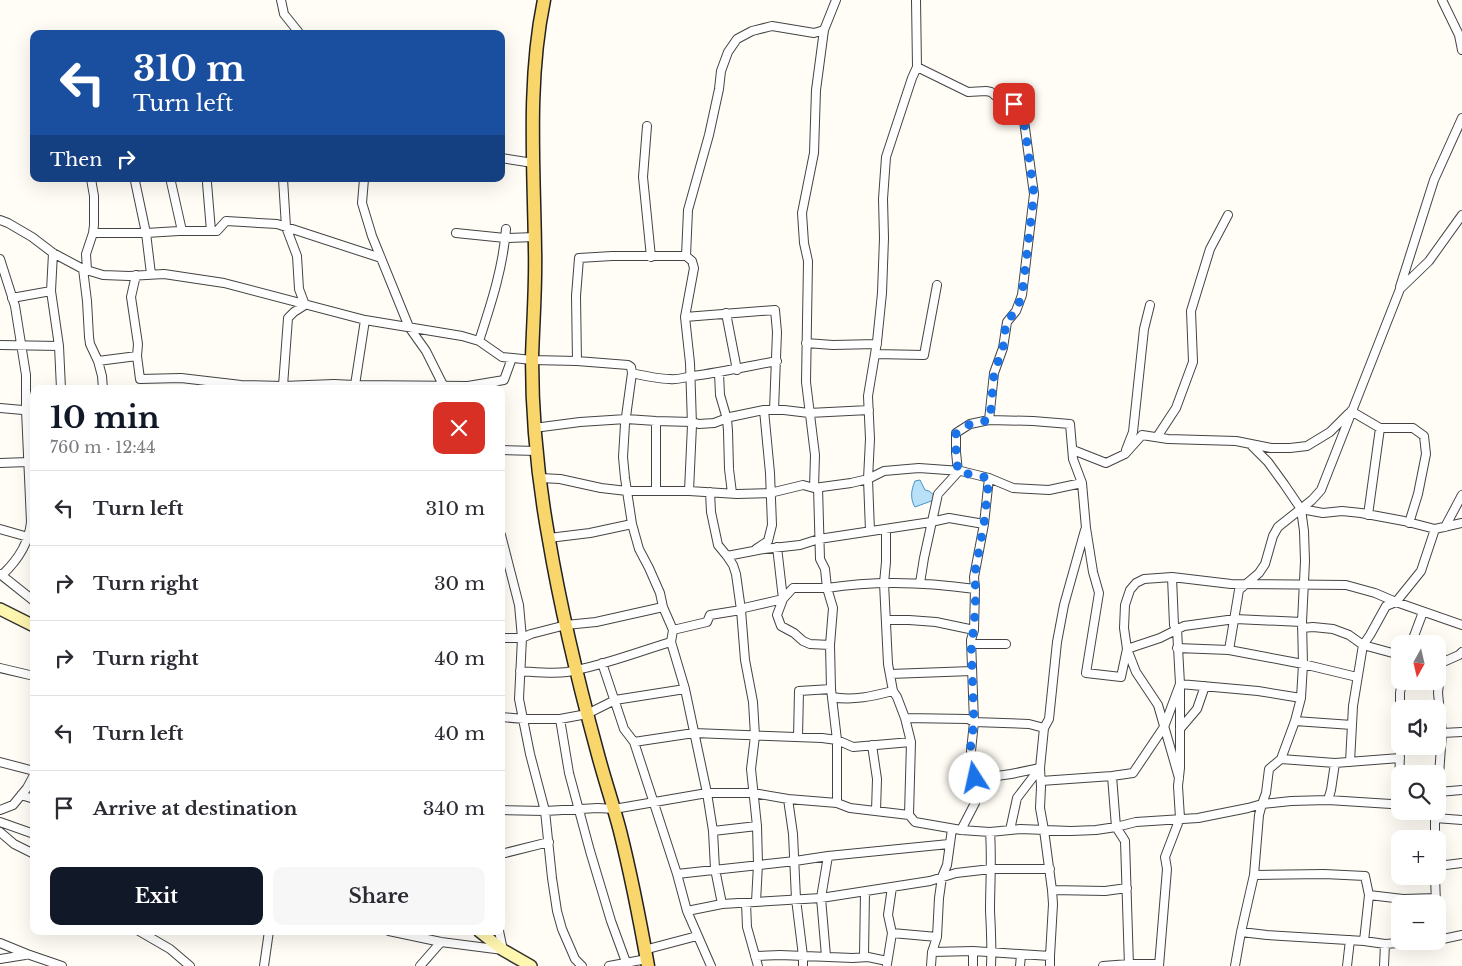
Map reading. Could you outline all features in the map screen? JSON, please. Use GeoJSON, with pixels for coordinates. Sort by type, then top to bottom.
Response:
{"type":"FeatureCollection","features":[{"type":"Feature","properties":{"kind":"main road"},"geometry":{"type":"LineString","coordinates":[[544,0],[539,24],[534,84],[533,163],[535,237],[532,360],[534,428],[549,538],[566,625],[587,714],[628,864],[646,959]]}},
{"type":"Feature","properties":{"kind":"street"},"geometry":{"type":"LineString","coordinates":[[281,0],[284,14],[297,30]]}},
{"type":"Feature","properties":{"kind":"street"},"geometry":{"type":"LineString","coordinates":[[836,0],[824,30],[816,90],[814,153],[802,213],[804,243],[808,261],[806,288],[808,328],[806,382],[815,455],[820,559],[825,569],[827,588],[833,608],[830,645],[831,693],[837,740],[837,803]]}},
{"type":"Feature","properties":{"kind":"street"},"geometry":{"type":"LineString","coordinates":[[870,531],[868,396],[877,344],[882,293],[883,198],[886,156],[912,78],[918,67],[916,0]]}},
{"type":"Feature","properties":{"kind":"street"},"geometry":{"type":"LineString","coordinates":[[1442,0],[1459,35],[1462,50]]}},
{"type":"Feature","properties":{"kind":"street"},"geometry":{"type":"LineString","coordinates":[[686,256],[688,210],[709,135],[721,71],[728,52],[737,39],[752,31],[772,26],[814,33],[824,30]]}},
{"type":"Feature","properties":{"kind":"street"},"geometry":{"type":"LineString","coordinates":[[918,67],[968,92],[991,92],[1006,104],[1014,104],[1024,121],[1034,194],[1026,266],[1022,295],[1016,311],[1006,322],[1003,348],[994,373],[990,420]]}},
{"type":"Feature","properties":{"kind":"street"},"geometry":{"type":"LineString","coordinates":[[1229,650],[1240,590],[1259,573],[1265,564],[1273,536],[1278,527],[1312,500],[1321,490],[1400,289],[1434,180],[1462,118]]}},
{"type":"Feature","properties":{"kind":"street"},"geometry":{"type":"LineString","coordinates":[[647,126],[644,177],[651,257]]}},
{"type":"Feature","properties":{"kind":"street"},"geometry":{"type":"LineString","coordinates":[[505,159],[533,163]]}},
{"type":"Feature","properties":{"kind":"street"},"geometry":{"type":"LineString","coordinates":[[92,182],[94,196],[93,233],[86,254],[85,269],[90,344],[98,361],[103,385]]}},
{"type":"Feature","properties":{"kind":"street"},"geometry":{"type":"LineString","coordinates":[[135,182],[146,233],[151,274]]}},
{"type":"Feature","properties":{"kind":"street"},"geometry":{"type":"LineString","coordinates":[[171,182],[182,231]]}},
{"type":"Feature","properties":{"kind":"street"},"geometry":{"type":"LineString","coordinates":[[206,182],[211,231]]}},
{"type":"Feature","properties":{"kind":"street"},"geometry":{"type":"LineString","coordinates":[[283,182],[286,227],[297,256],[299,289],[305,305]]}},
{"type":"Feature","properties":{"kind":"street"},"geometry":{"type":"LineString","coordinates":[[364,182],[362,203],[372,236],[409,327],[426,351],[443,385]]}},
{"type":"Feature","properties":{"kind":"street"},"geometry":{"type":"LineString","coordinates":[[1157,438],[1176,408],[1193,362],[1191,311],[1210,249],[1228,215]]}},
{"type":"Feature","properties":{"kind":"street"},"geometry":{"type":"LineString","coordinates":[[1400,289],[1429,261],[1462,215]]}},
{"type":"Feature","properties":{"kind":"street"},"geometry":{"type":"LineString","coordinates":[[0,220],[32,237],[53,253],[85,269],[103,275],[164,274],[224,283],[391,326],[409,327],[462,336],[479,341],[502,357],[577,361],[628,365],[631,367],[632,373],[623,457],[632,524],[639,549],[660,593],[663,608],[673,630],[671,642],[685,689],[714,830],[715,869],[722,904]]}},
{"type":"Feature","properties":{"kind":"street"},"geometry":{"type":"LineString","coordinates":[[93,233],[217,232],[226,221],[277,224],[381,258]]}},
{"type":"Feature","properties":{"kind":"street"},"geometry":{"type":"LineString","coordinates":[[479,341],[503,258],[506,229]]}},
{"type":"Feature","properties":{"kind":"street"},"geometry":{"type":"LineString","coordinates":[[456,233],[505,238],[535,237]]}},
{"type":"Feature","properties":{"kind":"street"},"geometry":{"type":"LineString","coordinates":[[53,253],[51,291],[59,346],[61,385]]}},
{"type":"Feature","properties":{"kind":"street"},"geometry":{"type":"LineString","coordinates":[[577,361],[576,296],[579,258],[605,256],[686,256],[692,261],[694,268],[685,317],[692,422],[689,491]]}},
{"type":"Feature","properties":{"kind":"street"},"geometry":{"type":"LineString","coordinates":[[0,259],[15,306],[26,375],[30,410],[28,462],[30,492]]}},
{"type":"Feature","properties":{"kind":"street"},"geometry":{"type":"LineString","coordinates":[[136,275],[131,297],[138,344],[137,356],[140,379],[181,378],[241,385]]}},
{"type":"Feature","properties":{"kind":"street"},"geometry":{"type":"LineString","coordinates":[[875,354],[924,355],[936,285]]}},
{"type":"Feature","properties":{"kind":"street"},"geometry":{"type":"LineString","coordinates":[[12,298],[51,291]]}},
{"type":"Feature","properties":{"kind":"street"},"geometry":{"type":"LineString","coordinates":[[1125,454],[1133,432],[1144,329],[1150,304]]}},
{"type":"Feature","properties":{"kind":"street"},"geometry":{"type":"LineString","coordinates":[[282,385],[288,318],[305,305]]}},
{"type":"Feature","properties":{"kind":"street"},"geometry":{"type":"LineString","coordinates":[[685,317],[775,310],[777,361],[774,410]]}},
{"type":"Feature","properties":{"kind":"street"},"geometry":{"type":"LineString","coordinates":[[726,314],[736,370]]}},
{"type":"Feature","properties":{"kind":"street"},"geometry":{"type":"LineString","coordinates":[[317,385],[355,385],[365,320]]}},
{"type":"Feature","properties":{"kind":"street"},"geometry":{"type":"LineString","coordinates":[[806,343],[833,345],[877,344]]}},
{"type":"Feature","properties":{"kind":"street"},"geometry":{"type":"LineString","coordinates":[[0,345],[59,346]]}},
{"type":"Feature","properties":{"kind":"street"},"geometry":{"type":"LineString","coordinates":[[98,361],[137,356]]}},
{"type":"Feature","properties":{"kind":"street"},"geometry":{"type":"LineString","coordinates":[[474,385],[504,380],[512,358]]}},
{"type":"Feature","properties":{"kind":"street"},"geometry":{"type":"LineString","coordinates":[[632,373],[672,380],[736,370],[777,361]]}},
{"type":"Feature","properties":{"kind":"street"},"geometry":{"type":"LineString","coordinates":[[719,373],[720,395],[727,419],[732,492]]}},
{"type":"Feature","properties":{"kind":"street"},"geometry":{"type":"LineString","coordinates":[[0,408],[30,410]]}},
{"type":"Feature","properties":{"kind":"street"},"geometry":{"type":"LineString","coordinates":[[534,428],[626,419],[692,422],[699,424],[714,423],[730,417],[764,410],[810,413],[869,410]]}},
{"type":"Feature","properties":{"kind":"street"},"geometry":{"type":"LineString","coordinates":[[755,550],[768,541],[772,524],[764,410]]}},
{"type":"Feature","properties":{"kind":"street"},"geometry":{"type":"LineString","coordinates":[[1072,450],[1106,463],[1125,454],[1142,435],[1168,439],[1236,441],[1271,448],[1288,449],[1307,446],[1330,432],[1351,411]]}},
{"type":"Feature","properties":{"kind":"street"},"geometry":{"type":"LineString","coordinates":[[1351,411],[1380,428],[1413,428],[1424,436],[1426,454],[1418,494],[1409,523]]}},
{"type":"Feature","properties":{"kind":"street"},"geometry":{"type":"LineString","coordinates":[[920,584],[938,494],[958,472],[956,433],[970,424],[990,420],[1070,424],[1073,458],[1082,483],[1086,528],[1093,572],[1099,593],[1086,673],[1121,677],[1127,650]]}},
{"type":"Feature","properties":{"kind":"street"},"geometry":{"type":"LineString","coordinates":[[656,421],[656,490]]}},
{"type":"Feature","properties":{"kind":"street"},"geometry":{"type":"LineString","coordinates":[[1368,515],[1380,428]]}},
{"type":"Feature","properties":{"kind":"street"},"geometry":{"type":"LineString","coordinates":[[1235,966],[1254,875],[1258,832],[1269,769],[1281,759],[1296,721],[1301,698],[1303,664],[1302,625],[1305,561],[1301,509],[1268,462],[1250,444]]}},
{"type":"Feature","properties":{"kind":"street"},"geometry":{"type":"LineString","coordinates":[[505,450],[537,451]]}},
{"type":"Feature","properties":{"kind":"street"},"geometry":{"type":"LineString","coordinates":[[0,463],[28,462]]}},
{"type":"Feature","properties":{"kind":"street"},"geometry":{"type":"LineString","coordinates":[[540,478],[560,479],[601,488],[627,491],[770,493],[803,485],[816,487],[851,483],[868,479],[884,471],[919,468],[958,472],[989,478],[1013,488],[1049,490],[1082,483]]}},
{"type":"Feature","properties":{"kind":"street"},"geometry":{"type":"LineString","coordinates":[[961,830],[975,803],[975,778],[970,751],[974,722],[971,640],[974,630],[976,589],[974,577],[984,524],[989,478]]}},
{"type":"Feature","properties":{"kind":"street"},"geometry":{"type":"LineString","coordinates":[[710,492],[711,512],[718,545],[727,556],[736,574],[745,660],[753,702],[755,736],[751,769],[757,826],[756,902]]}},
{"type":"Feature","properties":{"kind":"street"},"geometry":{"type":"LineString","coordinates":[[1445,527],[1462,495]]}},
{"type":"Feature","properties":{"kind":"street"},"geometry":{"type":"LineString","coordinates":[[1301,509],[1323,513],[1342,511],[1435,529],[1462,523]]}},
{"type":"Feature","properties":{"kind":"street"},"geometry":{"type":"LineString","coordinates":[[727,556],[949,518],[984,524]]}},
{"type":"Feature","properties":{"kind":"street"},"geometry":{"type":"LineString","coordinates":[[549,538],[590,533],[632,524]]}},
{"type":"Feature","properties":{"kind":"street"},"geometry":{"type":"LineString","coordinates":[[1050,966],[1053,904],[1050,870],[1040,808],[1040,768],[1044,728],[1049,720],[1064,605],[1086,528]]}},
{"type":"Feature","properties":{"kind":"street"},"geometry":{"type":"LineString","coordinates":[[0,529],[28,537]]}},
{"type":"Feature","properties":{"kind":"street"},"geometry":{"type":"LineString","coordinates":[[1350,762],[1357,677],[1363,645],[1386,606],[1396,602],[1421,572],[1435,529]]}},
{"type":"Feature","properties":{"kind":"street"},"geometry":{"type":"LineString","coordinates":[[30,530],[15,561],[1,574],[30,597]]}},
{"type":"Feature","properties":{"kind":"street"},"geometry":{"type":"LineString","coordinates":[[886,530],[884,583],[888,664],[893,692],[898,697],[911,742],[909,815],[915,822],[961,830],[990,832],[1010,830],[1096,830],[1136,822],[1206,816],[1262,804],[1313,800],[1391,804]]}},
{"type":"Feature","properties":{"kind":"street"},"geometry":{"type":"LineString","coordinates":[[777,547],[783,599]]}},
{"type":"Feature","properties":{"kind":"street"},"geometry":{"type":"LineString","coordinates":[[505,551],[519,605],[522,638],[519,698],[530,754],[545,811],[556,911],[575,959],[582,966]]}},
{"type":"Feature","properties":{"kind":"street"},"geometry":{"type":"LineString","coordinates":[[505,575],[511,574]]}},
{"type":"Feature","properties":{"kind":"street"},"geometry":{"type":"LineString","coordinates":[[1103,966],[1159,965],[1166,869],[1164,857],[1180,818],[1178,805],[1180,684],[1177,629],[1174,625],[1172,578]]}},
{"type":"Feature","properties":{"kind":"street"},"geometry":{"type":"LineString","coordinates":[[1179,778],[1158,705],[1136,672],[1127,650],[1124,628],[1125,605],[1130,590],[1136,583],[1144,579],[1172,578],[1231,584],[1346,585],[1375,592],[1396,602],[1462,625]]}},
{"type":"Feature","properties":{"kind":"street"},"geometry":{"type":"LineString","coordinates":[[830,645],[810,644],[781,626],[777,615],[783,599],[793,588],[827,588],[865,583],[909,582],[976,589]]}},
{"type":"Feature","properties":{"kind":"street"},"geometry":{"type":"LineString","coordinates":[[673,630],[707,622],[710,615],[741,610],[783,599]]}},
{"type":"Feature","properties":{"kind":"street"},"geometry":{"type":"LineString","coordinates":[[505,638],[522,638],[530,634],[566,625],[596,622],[663,608]]}},
{"type":"Feature","properties":{"kind":"street"},"geometry":{"type":"LineString","coordinates":[[0,609],[30,624]]}},
{"type":"Feature","properties":{"kind":"street"},"geometry":{"type":"LineString","coordinates":[[1414,635],[1423,612]]}},
{"type":"Feature","properties":{"kind":"street"},"geometry":{"type":"LineString","coordinates":[[1127,650],[1160,638],[1184,626],[1235,619],[1333,629],[1349,635],[1363,645],[1391,653]]}},
{"type":"Feature","properties":{"kind":"street"},"geometry":{"type":"LineString","coordinates":[[887,620],[936,622],[974,630]]}},
{"type":"Feature","properties":{"kind":"street"},"geometry":{"type":"LineString","coordinates":[[520,671],[566,672],[671,642]]}},
{"type":"Feature","properties":{"kind":"street"},"geometry":{"type":"LineString","coordinates":[[971,644],[1006,644]]}},
{"type":"Feature","properties":{"kind":"street"},"geometry":{"type":"LineString","coordinates":[[1177,648],[1229,650],[1303,664],[1357,677]]}},
{"type":"Feature","properties":{"kind":"street"},"geometry":{"type":"LineString","coordinates":[[1446,660],[1462,652]]}},
{"type":"Feature","properties":{"kind":"street"},"geometry":{"type":"LineString","coordinates":[[602,663],[616,700],[624,729],[634,742],[687,910],[711,966]]}},
{"type":"Feature","properties":{"kind":"street"},"geometry":{"type":"LineString","coordinates":[[0,668],[30,675]]}},
{"type":"Feature","properties":{"kind":"street"},"geometry":{"type":"LineString","coordinates":[[890,674],[972,671]]}},
{"type":"Feature","properties":{"kind":"street"},"geometry":{"type":"LineString","coordinates":[[1180,684],[1258,691],[1301,698]]}},
{"type":"Feature","properties":{"kind":"street"},"geometry":{"type":"LineString","coordinates":[[1041,781],[1112,776],[1133,772],[1164,727],[1180,684]]}},
{"type":"Feature","properties":{"kind":"street"},"geometry":{"type":"LineString","coordinates":[[1180,729],[1197,709],[1205,686]]}},
{"type":"Feature","properties":{"kind":"street"},"geometry":{"type":"LineString","coordinates":[[505,718],[524,720],[560,719],[587,714],[616,700],[685,689]]}},
{"type":"Feature","properties":{"kind":"street"},"geometry":{"type":"LineString","coordinates":[[798,737],[799,691],[831,693],[845,699],[893,692]]}},
{"type":"Feature","properties":{"kind":"street"},"geometry":{"type":"LineString","coordinates":[[905,718],[968,719],[974,722],[1029,724],[1044,728]]}},
{"type":"Feature","properties":{"kind":"street"},"geometry":{"type":"LineString","coordinates":[[560,719],[569,773],[590,851],[610,921],[626,962]]}},
{"type":"Feature","properties":{"kind":"street"},"geometry":{"type":"LineString","coordinates":[[1296,721],[1352,725]]}},
{"type":"Feature","properties":{"kind":"street"},"geometry":{"type":"LineString","coordinates":[[1446,733],[1462,732]]}},
{"type":"Feature","properties":{"kind":"street"},"geometry":{"type":"LineString","coordinates":[[634,742],[694,733],[837,740],[853,746],[911,742]]}},
{"type":"Feature","properties":{"kind":"street"},"geometry":{"type":"LineString","coordinates":[[872,745],[877,780],[876,811]]}},
{"type":"Feature","properties":{"kind":"street"},"geometry":{"type":"LineString","coordinates":[[1281,759],[1350,762],[1400,758],[1400,765]]}},
{"type":"Feature","properties":{"kind":"street"},"geometry":{"type":"LineString","coordinates":[[0,762],[30,770]]}},
{"type":"Feature","properties":{"kind":"street"},"geometry":{"type":"LineString","coordinates":[[1328,800],[1335,762]]}},
{"type":"Feature","properties":{"kind":"street"},"geometry":{"type":"LineString","coordinates":[[975,778],[1040,768]]}},
{"type":"Feature","properties":{"kind":"street"},"geometry":{"type":"LineString","coordinates":[[1010,830],[1017,798],[1040,768]]}},
{"type":"Feature","properties":{"kind":"street"},"geometry":{"type":"LineString","coordinates":[[1112,776],[1116,827],[1125,841],[1130,965]]}},
{"type":"Feature","properties":{"kind":"street"},"geometry":{"type":"LineString","coordinates":[[0,810],[13,805],[30,781]]}},
{"type":"Feature","properties":{"kind":"street"},"geometry":{"type":"LineString","coordinates":[[1446,790],[1462,790]]}},
{"type":"Feature","properties":{"kind":"street"},"geometry":{"type":"LineString","coordinates":[[505,810],[614,809],[707,793],[754,793],[788,799],[837,803],[850,808],[909,815]]}},
{"type":"Feature","properties":{"kind":"street"},"geometry":{"type":"LineString","coordinates":[[21,795],[30,798]]}},
{"type":"Feature","properties":{"kind":"street"},"geometry":{"type":"LineString","coordinates":[[788,799],[803,966]]}},
{"type":"Feature","properties":{"kind":"street"},"geometry":{"type":"LineString","coordinates":[[1446,817],[1462,820]]}},
{"type":"Feature","properties":{"kind":"street"},"geometry":{"type":"LineString","coordinates":[[0,822],[30,833]]}},
{"type":"Feature","properties":{"kind":"street"},"geometry":{"type":"LineString","coordinates":[[714,830],[757,826]]}},
{"type":"Feature","properties":{"kind":"street"},"geometry":{"type":"LineString","coordinates":[[931,966],[932,952],[937,937],[942,877],[947,865],[952,828]]}},
{"type":"Feature","properties":{"kind":"street"},"geometry":{"type":"LineString","coordinates":[[0,832],[14,844],[30,852]]}},
{"type":"Feature","properties":{"kind":"street"},"geometry":{"type":"LineString","coordinates":[[990,832],[992,852],[991,966]]}},
{"type":"Feature","properties":{"kind":"street"},"geometry":{"type":"LineString","coordinates":[[505,853],[549,842]]}},
{"type":"Feature","properties":{"kind":"street"},"geometry":{"type":"LineString","coordinates":[[677,874],[949,844]]}},
{"type":"Feature","properties":{"kind":"street"},"geometry":{"type":"LineString","coordinates":[[826,956],[822,898],[828,856]]}},
{"type":"Feature","properties":{"kind":"street"},"geometry":{"type":"LineString","coordinates":[[1446,865],[1462,862]]}},
{"type":"Feature","properties":{"kind":"street"},"geometry":{"type":"LineString","coordinates":[[687,910],[722,904],[822,898],[930,881],[956,873],[991,869],[1050,870]]}},
{"type":"Feature","properties":{"kind":"street"},"geometry":{"type":"LineString","coordinates":[[1254,875],[1324,874],[1365,876],[1369,895],[1364,941]]}},
{"type":"Feature","properties":{"kind":"street"},"geometry":{"type":"LineString","coordinates":[[755,956],[826,956],[852,962],[864,956],[887,964],[892,933],[888,915],[892,887]]}},
{"type":"Feature","properties":{"kind":"street"},"geometry":{"type":"LineString","coordinates":[[1052,890],[1104,891],[1127,888]]}},
{"type":"Feature","properties":{"kind":"street"},"geometry":{"type":"LineString","coordinates":[[864,956],[865,892]]}},
{"type":"Feature","properties":{"kind":"street"},"geometry":{"type":"LineString","coordinates":[[1369,895],[1391,900]]}},
{"type":"Feature","properties":{"kind":"street"},"geometry":{"type":"LineString","coordinates":[[746,903],[747,927],[756,965]]}},
{"type":"Feature","properties":{"kind":"street"},"geometry":{"type":"LineString","coordinates":[[1241,932],[1385,944],[1391,943]]}},
{"type":"Feature","properties":{"kind":"street"},"geometry":{"type":"LineString","coordinates":[[892,933],[937,937]]}},
{"type":"Feature","properties":{"kind":"street"},"geometry":{"type":"LineString","coordinates":[[147,935],[170,949],[190,966]]}},
{"type":"Feature","properties":{"kind":"street"},"geometry":{"type":"LineString","coordinates":[[264,966],[268,935]]}},
{"type":"Feature","properties":{"kind":"street"},"geometry":{"type":"LineString","coordinates":[[408,935],[441,942],[503,950]]}},
{"type":"Feature","properties":{"kind":"street"},"geometry":{"type":"LineString","coordinates":[[484,935],[503,950],[532,966]]}},
{"type":"Feature","properties":{"kind":"street"},"geometry":{"type":"LineString","coordinates":[[500,935],[503,950]]}},
{"type":"Feature","properties":{"kind":"street"},"geometry":{"type":"LineString","coordinates":[[1446,938],[1462,935]]}},
{"type":"Feature","properties":{"kind":"street"},"geometry":{"type":"LineString","coordinates":[[609,966],[646,959],[697,936]]}},
{"type":"Feature","properties":{"kind":"street"},"geometry":{"type":"LineString","coordinates":[[1347,966],[1350,940]]}},
{"type":"Feature","properties":{"kind":"street"},"geometry":{"type":"LineString","coordinates":[[420,966],[441,942]]}},
{"type":"Feature","properties":{"kind":"street"},"geometry":{"type":"LineString","coordinates":[[0,943],[62,966]]}},
{"type":"Feature","properties":{"kind":"street"},"geometry":{"type":"LineString","coordinates":[[1384,966],[1385,944]]}},
{"type":"Feature","properties":{"kind":"street"},"geometry":{"type":"LineString","coordinates":[[974,951],[974,966]]}},
{"type":"Feature","properties":{"kind":"street"},"geometry":{"type":"LineString","coordinates":[[932,952],[974,951],[1050,956]]}},
{"type":"Feature","properties":{"kind":"street"},"geometry":{"type":"LineString","coordinates":[[0,959],[27,954]]}},
{"type":"Feature","properties":{"kind":"street"},"geometry":{"type":"LineString","coordinates":[[1020,966],[1021,954]]}},
{"type":"Feature","properties":{"kind":"water"},"geometry":{"type":"Polygon","coordinates":[[[920,480],[925,490],[935,496],[934,500],[915,507],[912,501],[912,491],[915,481],[920,480]]]}},
{"type":"Feature","properties":{"kind":"route"},"geometry":{"type":"LineString","coordinates":[[975,778],[970,751],[974,722],[971,640],[974,630],[976,589],[974,577],[984,524],[989,478],[958,472],[956,433],[970,424],[990,420],[994,373],[1003,348],[1006,322],[1016,311],[1022,295],[1034,194],[1024,121],[1014,104]]}}]}
